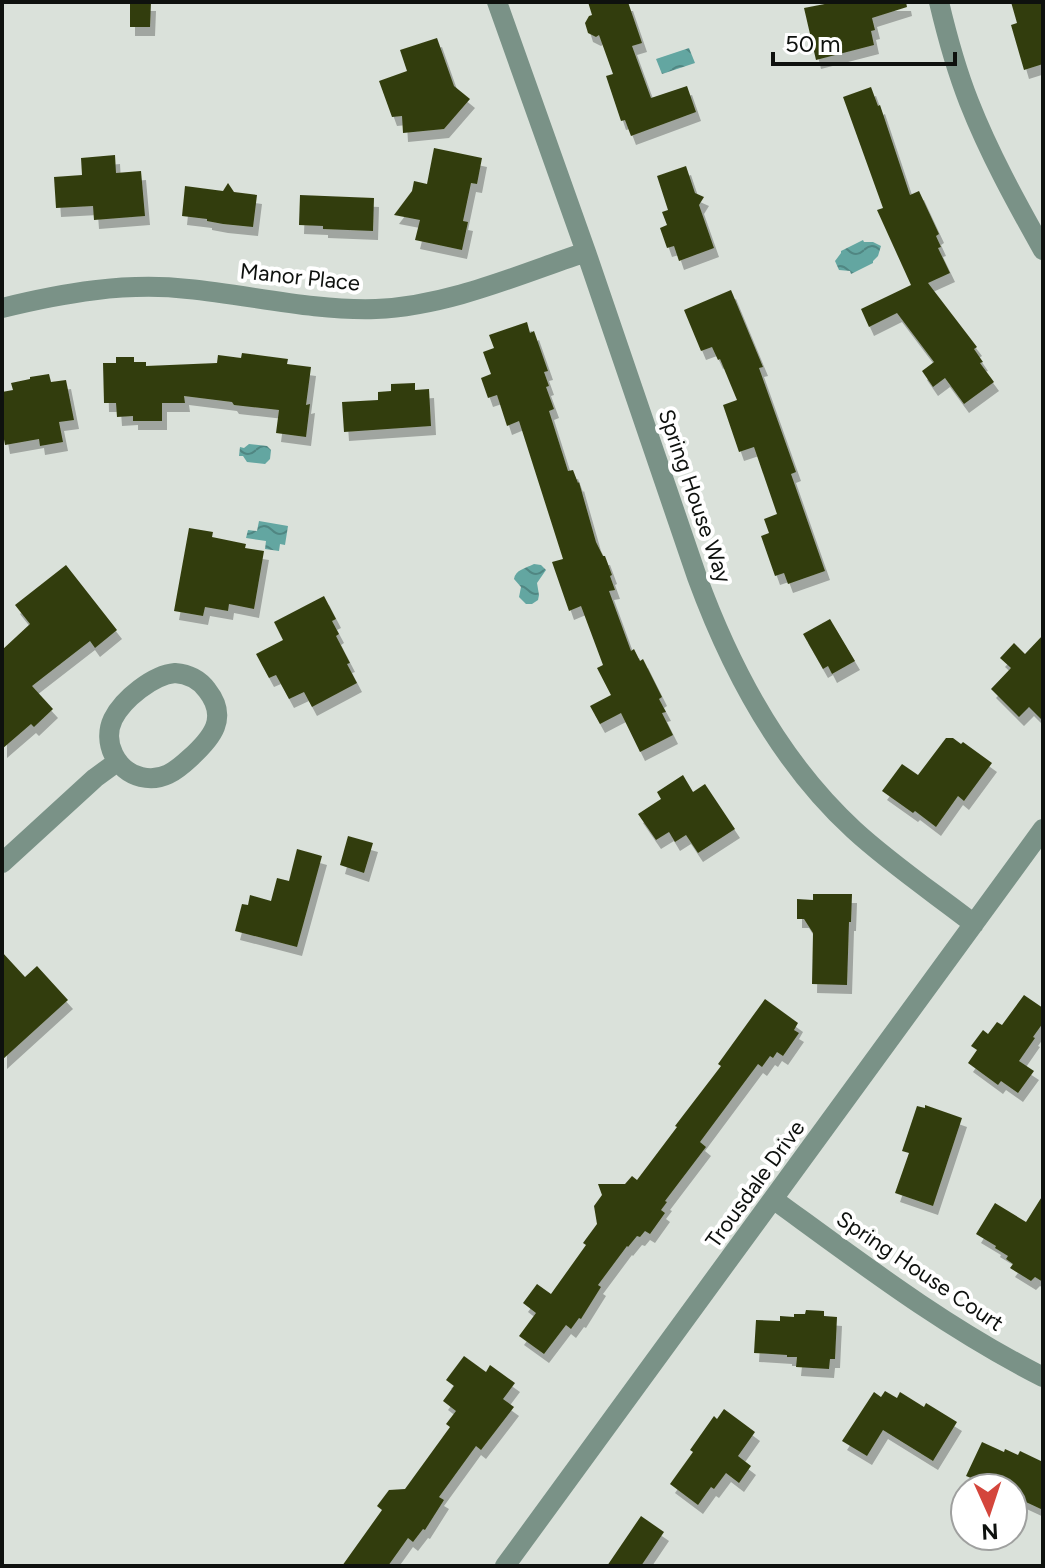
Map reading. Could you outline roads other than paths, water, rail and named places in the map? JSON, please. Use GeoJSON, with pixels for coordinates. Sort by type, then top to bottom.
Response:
{"type":"FeatureCollection","features":[{"type":"Feature","properties":{"kind":"street","name":"Spring House Way"},"geometry":{"type":"LineString","coordinates":[[497,2],[706,603],[735,668],[788,755],[830,807],[885,857],[974,924]]}},
{"type":"Feature","properties":{"kind":"street"},"geometry":{"type":"LineString","coordinates":[[939,2],[969,104],[1043,250]]}},
{"type":"Feature","properties":{"kind":"street","name":"Manor Place"},"geometry":{"type":"LineString","coordinates":[[2,308],[71,293],[146,287],[185,288],[338,308],[402,307],[451,297],[586,252]]}},
{"type":"Feature","properties":{"kind":"street"},"geometry":{"type":"LineString","coordinates":[[175,673],[188,675],[207,690],[217,710],[216,726],[208,740],[180,767],[165,776],[148,778],[132,774],[117,762],[110,746],[112,721],[145,684],[159,676],[175,673]]}},
{"type":"Feature","properties":{"kind":"street"},"geometry":{"type":"LineString","coordinates":[[2,863],[95,778],[117,762]]}},
{"type":"Feature","properties":{"kind":"street","name":"Trousdale Drive"},"geometry":{"type":"LineString","coordinates":[[505,1566],[1043,829]]}},
{"type":"Feature","properties":{"kind":"street","name":"Spring House Court"},"geometry":{"type":"LineString","coordinates":[[773,1199],[952,1326],[1043,1377]]}},
{"type":"Feature","properties":{"kind":"water"},"geometry":{"type":"Polygon","coordinates":[[[689,48],[695,63],[662,74],[656,59],[689,48]]]}},
{"type":"Feature","properties":{"kind":"water"},"geometry":{"type":"Polygon","coordinates":[[[863,240],[881,246],[873,263],[851,274],[850,271],[839,270],[835,261],[841,251],[863,240]]]}},
{"type":"Feature","properties":{"kind":"water"},"geometry":{"type":"Polygon","coordinates":[[[249,444],[267,446],[271,450],[270,459],[265,464],[247,462],[239,456],[240,447],[249,444]]]}},
{"type":"Feature","properties":{"kind":"water"},"geometry":{"type":"Polygon","coordinates":[[[259,521],[288,526],[285,545],[280,544],[279,551],[265,549],[266,541],[246,538],[248,530],[257,531],[259,521]]]}},
{"type":"Feature","properties":{"kind":"water"},"geometry":{"type":"Polygon","coordinates":[[[534,564],[546,570],[537,583],[538,600],[526,604],[519,597],[521,587],[514,579],[519,571],[534,564]]]}}]}
